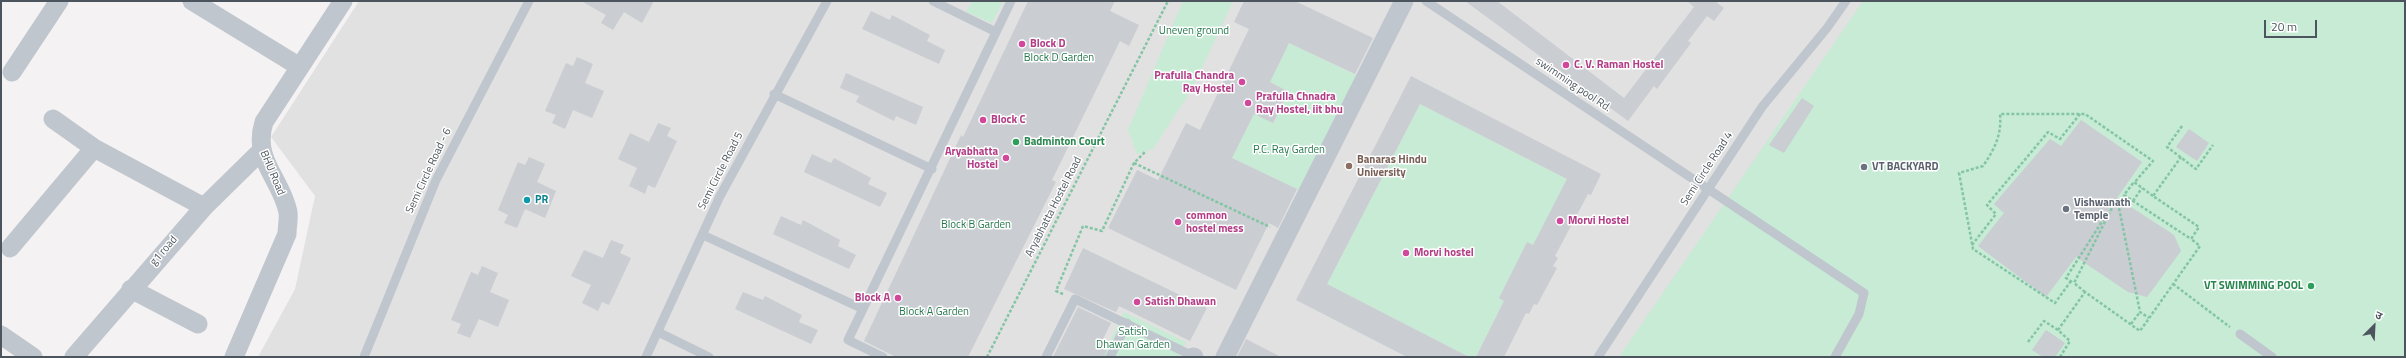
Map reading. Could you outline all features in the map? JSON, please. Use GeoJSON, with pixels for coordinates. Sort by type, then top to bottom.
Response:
{"type":"FeatureCollection","features":[{"type":"Feature","properties":{"kind":"street"},"geometry":{"type":"LineString","coordinates":[[12,72],[59,1]]}},
{"type":"Feature","properties":{"kind":"street"},"geometry":{"type":"LineString","coordinates":[[192,1],[300,66]]}},
{"type":"Feature","properties":{"kind":"street","name":"BHU Road"},"geometry":{"type":"LineString","coordinates":[[234,357],[287,234],[288,214],[282,195],[261,150],[260,136],[264,122],[343,1]]}},
{"type":"Feature","properties":{"kind":"street"},"geometry":{"type":"LineString","coordinates":[[1225,357],[1404,1]]}},
{"type":"Feature","properties":{"kind":"street"},"geometry":{"type":"LineString","coordinates":[[53,119],[94,148],[204,207]]}},
{"type":"Feature","properties":{"kind":"street"},"geometry":{"type":"LineString","coordinates":[[10,248],[94,148]]}},
{"type":"Feature","properties":{"kind":"street","name":"g1 road"},"geometry":{"type":"LineString","coordinates":[[74,357],[131,289],[204,207],[261,150]]}},
{"type":"Feature","properties":{"kind":"street"},"geometry":{"type":"LineString","coordinates":[[131,289],[198,324]]}},
{"type":"Feature","properties":{"kind":"street"},"geometry":{"type":"LineString","coordinates":[[1,335],[32,357]]}},
{"type":"Feature","properties":{"kind":"lane","name":"Semi Circle Road - 6"},"geometry":{"type":"LineString","coordinates":[[364,357],[436,180],[529,1]]}},
{"type":"Feature","properties":{"kind":"lane","name":"Semi Circle Road 5"},"geometry":{"type":"LineString","coordinates":[[646,357],[720,196],[774,94],[827,1]]}},
{"type":"Feature","properties":{"kind":"lane"},"geometry":{"type":"LineString","coordinates":[[933,1],[996,32]]}},
{"type":"Feature","properties":{"kind":"lane"},"geometry":{"type":"LineString","coordinates":[[883,357],[848,340],[932,169],[1011,1]]}},
{"type":"Feature","properties":{"kind":"lane","name":"swimming pool Rd."},"geometry":{"type":"LineString","coordinates":[[1426,1],[1864,294],[1859,314],[1835,357]]}},
{"type":"Feature","properties":{"kind":"lane","name":"Semi Circle Road 4"},"geometry":{"type":"LineString","coordinates":[[1598,357],[1762,107],[1827,28],[1846,1]]}},
{"type":"Feature","properties":{"kind":"lane"},"geometry":{"type":"LineString","coordinates":[[774,94],[932,169]]}},
{"type":"Feature","properties":{"kind":"lane"},"geometry":{"type":"LineString","coordinates":[[703,235],[863,309]]}},
{"type":"Feature","properties":{"kind":"lane"},"geometry":{"type":"LineString","coordinates":[[1046,357],[1075,299],[1193,357]]}},
{"type":"Feature","properties":{"kind":"lane"},"geometry":{"type":"LineString","coordinates":[[1110,357],[1127,324]]}},
{"type":"Feature","properties":{"kind":"lane"},"geometry":{"type":"LineString","coordinates":[[658,332],[709,357]]}},
{"type":"Feature","properties":{"kind":"lane"},"geometry":{"type":"LineString","coordinates":[[2240,334],[2272,357]]}},
{"type":"Feature","properties":{"kind":"path","name":"Aryabhatta Hostel Road"},"geometry":{"type":"LineString","coordinates":[[987,357],[1168,1]]}},
{"type":"Feature","properties":{"kind":"path"},"geometry":{"type":"LineString","coordinates":[[2071,281],[2055,303],[1973,250],[1958,172],[1983,166],[1991,154],[2001,128],[2000,114],[2085,114],[2153,161],[2124,195],[2200,246],[2140,331],[2074,283],[2071,281],[2066,278],[2117,198]]}},
{"type":"Feature","properties":{"kind":"path"},"geometry":{"type":"LineString","coordinates":[[1972,245],[1996,214],[1988,205],[2048,132],[2060,139],[2080,114]]}},
{"type":"Feature","properties":{"kind":"path"},"geometry":{"type":"LineString","coordinates":[[2182,126],[2168,147],[2196,168],[2214,145]]}},
{"type":"Feature","properties":{"kind":"path"},"geometry":{"type":"LineString","coordinates":[[1075,299],[1056,291],[1083,226],[1102,231],[1134,163],[1145,152]]}},
{"type":"Feature","properties":{"kind":"path"},"geometry":{"type":"LineString","coordinates":[[2152,196],[2181,157]]}},
{"type":"Feature","properties":{"kind":"path"},"geometry":{"type":"LineString","coordinates":[[1134,163],[1287,235]]}},
{"type":"Feature","properties":{"kind":"path"},"geometry":{"type":"LineString","coordinates":[[2134,183],[2199,227],[2190,239]]}},
{"type":"Feature","properties":{"kind":"path"},"geometry":{"type":"LineString","coordinates":[[2133,201],[2142,188]]}},
{"type":"Feature","properties":{"kind":"path"},"geometry":{"type":"LineString","coordinates":[[2074,283],[2117,198]]}},
{"type":"Feature","properties":{"kind":"path"},"geometry":{"type":"LineString","coordinates":[[2117,198],[2140,312],[2149,318]]}},
{"type":"Feature","properties":{"kind":"path"},"geometry":{"type":"LineString","coordinates":[[2172,284],[2240,334]]}},
{"type":"Feature","properties":{"kind":"path"},"geometry":{"type":"LineString","coordinates":[[2058,330],[2085,292]]}},
{"type":"Feature","properties":{"kind":"path"},"geometry":{"type":"LineString","coordinates":[[2131,324],[2140,312]]}},
{"type":"Feature","properties":{"kind":"path"},"geometry":{"type":"LineString","coordinates":[[2028,342],[2044,321],[2058,330],[2070,341],[2060,357]]}},
{"type":"Feature","properties":{"kind":"shaded area","name":"Banaras Hindu University"},"geometry":{"type":"Polygon","coordinates":[[[359,1],[2405,1],[2405,357],[258,357],[295,289],[315,196],[271,137],[359,1]]]}},
{"type":"Feature","properties":{"kind":"green space"},"geometry":{"type":"Polygon","coordinates":[[[972,1],[1003,1],[992,23],[966,12],[972,1]]]}},
{"type":"Feature","properties":{"kind":"green space","name":"Uneven ground"},"geometry":{"type":"Polygon","coordinates":[[[1183,1],[1233,1],[1192,89],[1153,149],[1137,154],[1128,130],[1183,1]]]}},
{"type":"Feature","properties":{"kind":"green space"},"geometry":{"type":"Polygon","coordinates":[[[1863,1],[2405,1],[2405,357],[1619,357],[1863,1]]]}},
{"type":"Feature","properties":{"kind":"green space","name":"P.C. Ray Garden"},"geometry":{"type":"Polygon","coordinates":[[[1289,43],[1360,77],[1303,192],[1232,158],[1254,114],[1273,123],[1289,92],[1270,82],[1289,43]]]}},
{"type":"Feature","properties":{"kind":"green space","name":"Morvi Hostel"},"geometry":{"type":"Polygon","coordinates":[[[1420,104],[1567,179],[1533,245],[1527,242],[1499,298],[1504,301],[1476,357],[1469,357],[1327,284],[1420,104]]]}},
{"type":"Feature","properties":{"kind":"green space","name":"Satish Dhawan Garden"},"geometry":{"type":"Polygon","coordinates":[[[1124,312],[1186,342],[1179,357],[1103,357],[1124,312]]]}},
{"type":"Feature","properties":{"kind":"building"},"geometry":{"type":"Polygon","coordinates":[[[581,1],[654,1],[642,23],[624,12],[613,30],[601,23],[606,15],[581,1]]]}},
{"type":"Feature","properties":{"kind":"building","name":"Aryabhatta Hostel"},"geometry":{"type":"Polygon","coordinates":[[[1028,1],[1115,1],[1110,11],[1139,25],[1129,46],[1120,41],[1052,180],[1056,182],[968,357],[896,357],[864,341],[961,135],[963,137],[1028,1]]]}},
{"type":"Feature","properties":{"kind":"building"},"geometry":{"type":"Polygon","coordinates":[[[1244,1],[1295,1],[1373,38],[1355,74],[1289,43],[1270,82],[1289,92],[1273,123],[1254,114],[1232,158],[1297,189],[1278,228],[1269,223],[1236,290],[1108,228],[1137,170],[1158,180],[1186,123],[1200,130],[1249,29],[1234,22],[1244,1]]]}},
{"type":"Feature","properties":{"kind":"building","name":"C. V. Raman Hostel"},"geometry":{"type":"Polygon","coordinates":[[[1465,1],[1497,1],[1624,98],[1694,7],[1687,1],[1718,1],[1717,3],[1724,8],[1714,21],[1707,16],[1688,41],[1691,43],[1657,89],[1654,86],[1628,121],[1465,1]]]}},
{"type":"Feature","properties":{"kind":"building"},"geometry":{"type":"Polygon","coordinates":[[[871,11],[890,20],[892,15],[930,35],[927,41],[945,50],[939,64],[862,29],[871,11]]]}},
{"type":"Feature","properties":{"kind":"building"},"geometry":{"type":"Polygon","coordinates":[[[577,57],[593,64],[585,83],[604,91],[592,118],[573,110],[565,129],[552,123],[556,115],[545,111],[566,63],[573,66],[577,57]]]}},
{"type":"Feature","properties":{"kind":"building"},"geometry":{"type":"Polygon","coordinates":[[[846,73],[923,107],[916,125],[896,116],[894,121],[856,102],[859,96],[840,88],[846,73]]]}},
{"type":"Feature","properties":{"kind":"building","name":"Morvi Hostel"},"geometry":{"type":"Polygon","coordinates":[[[1411,76],[1601,174],[1591,195],[1588,194],[1555,256],[1558,258],[1553,266],[1557,268],[1537,305],[1534,304],[1529,314],[1526,313],[1504,357],[1476,357],[1504,301],[1499,298],[1527,242],[1533,245],[1567,179],[1420,104],[1327,284],[1469,357],[1407,357],[1296,300],[1411,76]]]}},
{"type":"Feature","properties":{"kind":"building"},"geometry":{"type":"Polygon","coordinates":[[[1802,98],[1814,106],[1784,153],[1769,145],[1802,98]]]}},
{"type":"Feature","properties":{"kind":"building","name":"Vishwanath Temple"},"geometry":{"type":"Polygon","coordinates":[[[2081,120],[2142,162],[2117,198],[2174,235],[2181,251],[2147,297],[2128,292],[2076,257],[2046,297],[1978,246],[2004,213],[1994,204],[2050,139],[2061,146],[2081,120]]]}},
{"type":"Feature","properties":{"kind":"building"},"geometry":{"type":"Polygon","coordinates":[[[658,123],[671,128],[667,136],[677,141],[655,188],[648,185],[645,194],[629,186],[637,168],[618,159],[630,133],[649,142],[658,123]]]}},
{"type":"Feature","properties":{"kind":"building"},"geometry":{"type":"Polygon","coordinates":[[[2189,129],[2209,143],[2197,161],[2176,147],[2189,129]]]}},
{"type":"Feature","properties":{"kind":"building"},"geometry":{"type":"Polygon","coordinates":[[[812,154],[831,163],[834,158],[871,178],[868,184],[887,193],[880,207],[804,172],[812,154]]]}},
{"type":"Feature","properties":{"kind":"building","name":"PR"},"geometry":{"type":"Polygon","coordinates":[[[529,157],[545,164],[537,182],[556,191],[545,218],[525,209],[517,228],[504,223],[508,215],[498,210],[518,162],[525,165],[529,157]]]}},
{"type":"Feature","properties":{"kind":"building"},"geometry":{"type":"Polygon","coordinates":[[[781,216],[801,225],[803,220],[840,240],[838,246],[856,255],[849,269],[773,234],[781,216]]]}},
{"type":"Feature","properties":{"kind":"building"},"geometry":{"type":"Polygon","coordinates":[[[611,240],[624,245],[620,253],[631,258],[609,305],[602,302],[598,311],[582,303],[591,285],[571,276],[584,250],[603,258],[611,240]]]}},
{"type":"Feature","properties":{"kind":"building","name":"Satish Dhawan"},"geometry":{"type":"Polygon","coordinates":[[[1083,248],[1207,308],[1190,341],[1119,306],[1116,312],[1064,289],[1083,248]]]}},
{"type":"Feature","properties":{"kind":"building"},"geometry":{"type":"Polygon","coordinates":[[[482,266],[498,273],[490,292],[509,300],[498,327],[479,319],[470,338],[457,333],[461,324],[451,320],[471,272],[478,275],[482,266]]]}},
{"type":"Feature","properties":{"kind":"building"},"geometry":{"type":"Polygon","coordinates":[[[743,292],[763,300],[765,296],[802,315],[799,322],[818,330],[811,344],[735,309],[743,292]]]}},
{"type":"Feature","properties":{"kind":"building"},"geometry":{"type":"Polygon","coordinates":[[[1078,307],[1111,323],[1099,347],[1107,350],[1104,357],[1053,357],[1078,307]]]}},
{"type":"Feature","properties":{"kind":"building"},"geometry":{"type":"Polygon","coordinates":[[[2046,330],[2065,343],[2055,357],[2043,357],[2032,350],[2046,330]]]}},
{"type":"Feature","properties":{"kind":"building"},"geometry":{"type":"Polygon","coordinates":[[[1246,339],[1281,357],[1237,357],[1246,339]]]}},
{"type":"Feature","properties":{"kind":"place","name":"Block D"},"geometry":{"type":"Point","coordinates":[1022,44]}},
{"type":"Feature","properties":{"kind":"place","name":"C. V. Raman Hostel"},"geometry":{"type":"Point","coordinates":[1566,65]}},
{"type":"Feature","properties":{"kind":"place","name":"Prafulla Chandra Ray Hostel"},"geometry":{"type":"Point","coordinates":[1242,82]}},
{"type":"Feature","properties":{"kind":"place","name":"Prafulla Chnadra Ray Hostel, iit bhu"},"geometry":{"type":"Point","coordinates":[1248,103]}},
{"type":"Feature","properties":{"kind":"place","name":"Block C"},"geometry":{"type":"Point","coordinates":[983,120]}},
{"type":"Feature","properties":{"kind":"place","name":"Badminton Court"},"geometry":{"type":"Point","coordinates":[1016,142]}},
{"type":"Feature","properties":{"kind":"place","name":"Aryabhatta Hostel"},"geometry":{"type":"Point","coordinates":[1006,158]}},
{"type":"Feature","properties":{"kind":"place","name":"Banaras Hindu University"},"geometry":{"type":"Point","coordinates":[1349,166]}},
{"type":"Feature","properties":{"kind":"place","name":"VT BACKYARD"},"geometry":{"type":"Point","coordinates":[1864,167]}},
{"type":"Feature","properties":{"kind":"place","name":"PR"},"geometry":{"type":"Point","coordinates":[527,200]}},
{"type":"Feature","properties":{"kind":"place","name":"Vishwanath Temple"},"geometry":{"type":"Point","coordinates":[2066,209]}},
{"type":"Feature","properties":{"kind":"place","name":"Morvi Hostel"},"geometry":{"type":"Point","coordinates":[1560,221]}},
{"type":"Feature","properties":{"kind":"place","name":"common hostel mess"},"geometry":{"type":"Point","coordinates":[1178,222]}},
{"type":"Feature","properties":{"kind":"place","name":"Morvi hostel"},"geometry":{"type":"Point","coordinates":[1406,253]}},
{"type":"Feature","properties":{"kind":"place","name":"VT SWIMMING POOL"},"geometry":{"type":"Point","coordinates":[2311,286]}},
{"type":"Feature","properties":{"kind":"place","name":"Block A"},"geometry":{"type":"Point","coordinates":[898,298]}},
{"type":"Feature","properties":{"kind":"place","name":"Satish Dhawan"},"geometry":{"type":"Point","coordinates":[1137,302]}},
{"type":"Feature","properties":{"kind":"park label","name":"Block D Garden"},"geometry":{"type":"Point","coordinates":[1059,58]}},
{"type":"Feature","properties":{"kind":"park label","name":"Block B Garden"},"geometry":{"type":"Point","coordinates":[976,225]}},
{"type":"Feature","properties":{"kind":"park label","name":"Block A Garden"},"geometry":{"type":"Point","coordinates":[934,312]}}]}
